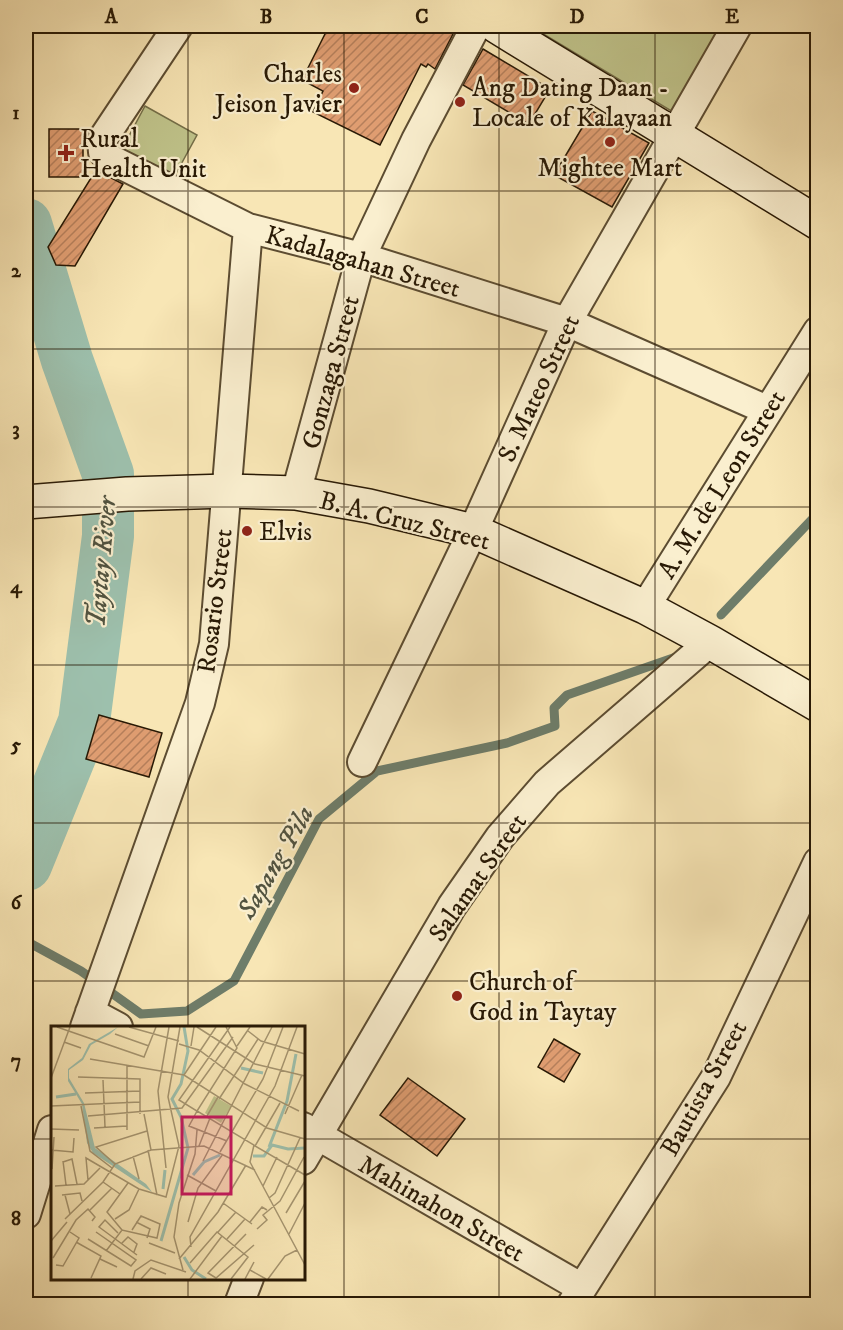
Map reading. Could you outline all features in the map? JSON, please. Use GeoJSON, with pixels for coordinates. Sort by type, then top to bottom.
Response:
{"type":"FeatureCollection","features":[{"type":"Feature","properties":{"kind":"street","name":"Kadalagahan Street"},"geometry":{"type":"LineString","coordinates":[[178,26],[102,140],[103,152],[110,159],[249,228],[362,256],[567,322],[767,410]]}},
{"type":"Feature","properties":{"kind":"street","name":"Gonzaga Street"},"geometry":{"type":"LineString","coordinates":[[296,493],[362,256],[416,140],[476,26]]}},
{"type":"Feature","properties":{"kind":"street"},"geometry":{"type":"LineString","coordinates":[[496,26],[818,223]]}},
{"type":"Feature","properties":{"kind":"street","name":"S. Mateo Street"},"geometry":{"type":"LineString","coordinates":[[362,762],[472,531],[567,322],[737,26]]}},
{"type":"Feature","properties":{"kind":"street","name":"Rosario Street"},"geometry":{"type":"LineString","coordinates":[[92,1008],[200,703],[214,644],[249,228]]}},
{"type":"Feature","properties":{"kind":"street","name":"A. M. de Leon Street"},"geometry":{"type":"LineString","coordinates":[[645,607],[818,331]]}},
{"type":"Feature","properties":{"kind":"street","name":"B. A. Cruz Street"},"geometry":{"type":"LineString","coordinates":[[26,501],[227,491],[296,493],[369,506],[472,531],[645,607],[818,705]]}},
{"type":"Feature","properties":{"kind":"street","name":"Salamat Street"},"geometry":{"type":"LineString","coordinates":[[304,1156],[310,1131],[452,906],[500,837],[547,783],[710,642]]}},
{"type":"Feature","properties":{"kind":"street","name":"Bautista Street"},"geometry":{"type":"LineString","coordinates":[[577,1296],[716,1077],[818,862]]}},
{"type":"Feature","properties":{"kind":"street"},"geometry":{"type":"LineString","coordinates":[[92,1008],[117,1026]]}},
{"type":"Feature","properties":{"kind":"street","name":"Mahinahon Street"},"geometry":{"type":"LineString","coordinates":[[310,1131],[577,1296]]}},
{"type":"Feature","properties":{"kind":"street"},"geometry":{"type":"LineString","coordinates":[[26,1215],[51,1133]]}},
{"type":"Feature","properties":{"kind":"street"},"geometry":{"type":"LineString","coordinates":[[239,1305],[249,1279]]}},
{"type":"Feature","properties":{"kind":"green space"},"geometry":{"type":"Polygon","coordinates":[[[530,26],[721,26],[673,112],[530,26]]]}},
{"type":"Feature","properties":{"kind":"green space"},"geometry":{"type":"Polygon","coordinates":[[[145,106],[197,135],[173,179],[121,151],[145,106]]]}},
{"type":"Feature","properties":{"kind":"building"},"geometry":{"type":"Polygon","coordinates":[[[329,26],[443,26],[454,32],[435,69],[428,64],[426,67],[421,64],[380,145],[313,112],[323,91],[302,80],[329,26]]]}},
{"type":"Feature","properties":{"kind":"building"},"geometry":{"type":"Polygon","coordinates":[[[483,49],[550,89],[529,124],[463,85],[483,49]]]}},
{"type":"Feature","properties":{"kind":"building"},"geometry":{"type":"Polygon","coordinates":[[[592,111],[649,143],[612,207],[554,175],[592,111]]]}},
{"type":"Feature","properties":{"kind":"building","name":"Rural Health Unit"},"geometry":{"type":"Polygon","coordinates":[[[49,129],[83,129],[83,177],[49,177],[49,129]]]}},
{"type":"Feature","properties":{"kind":"building"},"geometry":{"type":"Polygon","coordinates":[[[96,170],[123,184],[75,266],[56,265],[48,247],[96,170]]]}},
{"type":"Feature","properties":{"kind":"building"},"geometry":{"type":"Polygon","coordinates":[[[99,715],[162,733],[149,777],[86,759],[99,715]]]}},
{"type":"Feature","properties":{"kind":"building"},"geometry":{"type":"Polygon","coordinates":[[[554,1039],[580,1054],[564,1082],[538,1067],[554,1039]]]}},
{"type":"Feature","properties":{"kind":"building"},"geometry":{"type":"Polygon","coordinates":[[[408,1078],[465,1119],[437,1156],[380,1115],[408,1078]]]}},
{"type":"Feature","properties":{"kind":"waterway","name":"Taytay River"},"geometry":{"type":"LineString","coordinates":[[26,224],[67,360],[108,474],[108,536],[84,722],[26,865]]}},
{"type":"Feature","properties":{"kind":"waterway","name":"Sapang Pila"},"geometry":{"type":"LineString","coordinates":[[721,615],[818,513]]}},
{"type":"Feature","properties":{"kind":"waterway","name":"Sapang Pila"},"geometry":{"type":"LineString","coordinates":[[26,941],[81,971],[141,1014],[187,1011],[234,981],[319,819],[377,771],[507,743],[555,726],[554,708],[567,695],[676,657]]}},
{"type":"Feature","properties":{"kind":"place","name":"Charles Jeison Javier"},"geometry":{"type":"Point","coordinates":[354,88]}},
{"type":"Feature","properties":{"kind":"place","name":"Ang Dating Daan - Locale of Kalayaan"},"geometry":{"type":"Point","coordinates":[460,102]}},
{"type":"Feature","properties":{"kind":"place","name":"Mightee Mart"},"geometry":{"type":"Point","coordinates":[610,142]}},
{"type":"Feature","properties":{"kind":"place","name":"Rural Health Unit"},"geometry":{"type":"Point","coordinates":[66,153]}},
{"type":"Feature","properties":{"kind":"place","name":"Elvis"},"geometry":{"type":"Point","coordinates":[247,531]}},
{"type":"Feature","properties":{"kind":"place","name":"Church of God in Taytay"},"geometry":{"type":"Point","coordinates":[457,996]}}]}
